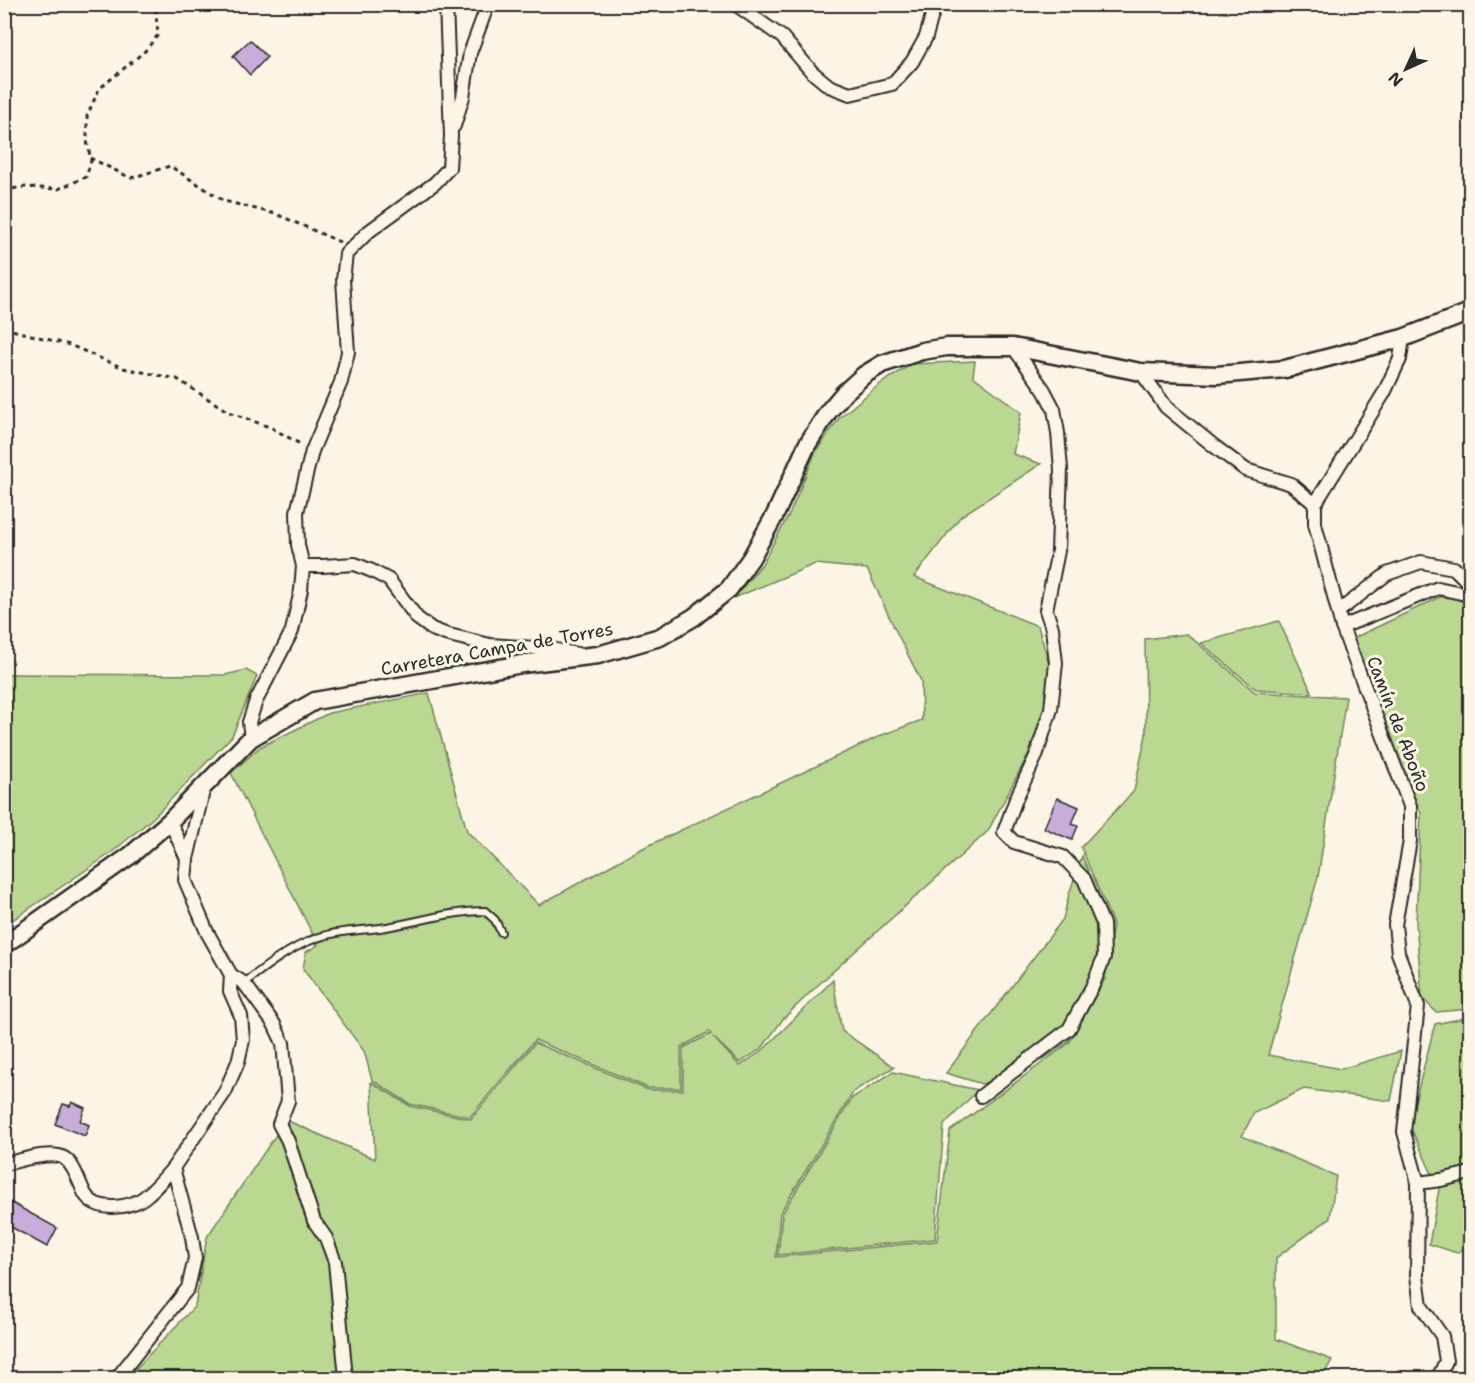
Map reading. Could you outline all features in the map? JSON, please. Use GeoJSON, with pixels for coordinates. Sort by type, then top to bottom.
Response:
{"type":"FeatureCollection","features":[{"type":"Feature","properties":{"kind":"street"},"geometry":{"type":"LineString","coordinates":[[251,738],[249,722],[256,701],[292,631],[301,591],[303,566],[298,545],[297,512],[312,451],[341,382],[348,352],[343,280],[346,254],[369,232],[435,183],[449,168],[451,136],[446,4]]}},
{"type":"Feature","properties":{"kind":"street"},"geometry":{"type":"LineString","coordinates":[[451,136],[463,97],[470,53],[488,4]]}},
{"type":"Feature","properties":{"kind":"street"},"geometry":{"type":"LineString","coordinates":[[735,4],[782,37],[812,72],[829,86],[850,94],[892,84],[912,62],[926,37],[935,4]]}},
{"type":"Feature","properties":{"kind":"street","name":"Carretera Campa de Torres"},"geometry":{"type":"LineString","coordinates":[[4,945],[131,855],[170,820],[251,738],[315,701],[522,664],[598,655],[660,637],[694,617],[729,589],[751,558],[817,428],[844,393],[864,375],[882,364],[922,351],[947,347],[1013,347],[1141,372],[1217,375],[1285,369],[1403,338],[1470,312]]}},
{"type":"Feature","properties":{"kind":"street"},"geometry":{"type":"LineString","coordinates":[[1470,329],[1470,351]]}},
{"type":"Feature","properties":{"kind":"street"},"geometry":{"type":"LineString","coordinates":[[1141,372],[1166,407],[1214,446],[1246,470],[1291,484],[1315,504],[1384,393],[1400,359],[1403,338]]}},
{"type":"Feature","properties":{"kind":"street"},"geometry":{"type":"LineString","coordinates":[[981,1096],[1069,1029],[1093,986],[1104,957],[1103,924],[1084,879],[1063,857],[1014,842],[1004,832],[1036,756],[1051,709],[1056,663],[1052,628],[1046,610],[1058,551],[1061,469],[1054,409],[1044,390],[1013,347]]}},
{"type":"Feature","properties":{"kind":"street","name":"Camín de Aboño"},"geometry":{"type":"LineString","coordinates":[[1315,504],[1315,524],[1342,627],[1410,806],[1410,842],[1395,925],[1398,953],[1419,1006],[1404,1132],[1418,1183],[1417,1276],[1421,1306],[1442,1336],[1446,1361],[1438,1378]]}},
{"type":"Feature","properties":{"kind":"street"},"geometry":{"type":"LineString","coordinates":[[1339,611],[1387,574],[1421,562],[1454,568],[1470,584]]}},
{"type":"Feature","properties":{"kind":"street"},"geometry":{"type":"LineString","coordinates":[[303,566],[355,564],[389,579],[417,618],[432,629],[445,634],[490,645],[552,649],[586,656]]}},
{"type":"Feature","properties":{"kind":"street"},"geometry":{"type":"LineString","coordinates":[[1342,627],[1438,588],[1457,590],[1470,595]]}},
{"type":"Feature","properties":{"kind":"street"},"geometry":{"type":"LineString","coordinates":[[205,785],[187,859],[185,880],[207,932],[231,975],[244,983],[274,1024],[283,1043],[288,1101],[279,1124],[288,1141],[314,1221],[326,1238],[335,1262],[346,1378]]}},
{"type":"Feature","properties":{"kind":"street"},"geometry":{"type":"LineString","coordinates":[[170,820],[187,859]]}},
{"type":"Feature","properties":{"kind":"street"},"geometry":{"type":"LineString","coordinates":[[4,1164],[52,1155],[63,1157],[69,1163],[86,1196],[93,1204],[104,1207],[131,1203],[146,1197],[173,1168],[225,1092],[237,1062],[243,1040],[241,1016],[230,991],[231,975]]}},
{"type":"Feature","properties":{"kind":"street"},"geometry":{"type":"LineString","coordinates":[[117,1378],[188,1288],[195,1258],[194,1248],[173,1168]]}},
{"type":"Feature","properties":{"kind":"street"},"geometry":{"type":"LineString","coordinates":[[1418,1183],[1470,1173]]}},
{"type":"Feature","properties":{"kind":"lane"},"geometry":{"type":"LineString","coordinates":[[244,983],[269,964],[308,941],[339,932],[381,928],[453,913],[485,911],[495,920],[501,932]]}},
{"type":"Feature","properties":{"kind":"path"},"geometry":{"type":"LineString","coordinates":[[4,189],[25,187],[58,189],[87,177],[90,158],[87,116],[99,89],[145,51],[158,35],[155,4]]}},
{"type":"Feature","properties":{"kind":"path"},"geometry":{"type":"LineString","coordinates":[[90,158],[131,178],[170,166],[224,201],[276,214],[353,248]]}},
{"type":"Feature","properties":{"kind":"path"},"geometry":{"type":"LineString","coordinates":[[4,328],[70,345],[123,368],[177,379],[229,412],[272,428],[312,451]]}},
{"type":"Feature","properties":{"kind":"green space"},"geometry":{"type":"Polygon","coordinates":[[[975,361],[973,376],[1021,412],[1013,454],[1041,464],[961,516],[914,577],[1038,626],[1051,670],[1041,730],[988,831],[818,985],[783,1019],[762,1048],[740,1063],[713,1037],[740,1066],[763,1050],[833,980],[842,1031],[894,1067],[854,1091],[780,1213],[776,1257],[937,1241],[950,1131],[1069,1043],[1105,979],[1113,924],[1081,847],[1134,791],[1146,735],[1145,639],[1187,634],[1255,692],[1346,697],[1318,877],[1268,1055],[1341,1069],[1401,1051],[1391,1101],[1304,1089],[1254,1113],[1242,1136],[1336,1176],[1330,1218],[1276,1258],[1276,1339],[1332,1360],[1322,1378],[127,1378],[195,1306],[207,1237],[286,1120],[375,1159],[371,1082],[410,1106],[471,1119],[535,1043],[648,1090],[683,1090],[683,1048],[711,1034],[709,1032],[681,1047],[681,1088],[648,1088],[535,1040],[470,1117],[410,1104],[372,1080],[364,1051],[303,969],[306,952],[318,945],[231,773],[260,747],[329,713],[429,693],[467,831],[539,905],[639,850],[882,735],[922,720],[921,681],[867,569],[815,564],[734,598],[762,564],[790,513],[815,453],[839,418],[880,384],[912,364],[975,361]]]}},
{"type":"Feature","properties":{"kind":"green space"},"geometry":{"type":"Polygon","coordinates":[[[1440,597],[1453,597],[1470,605],[1470,1009],[1436,1012],[1422,998],[1416,922],[1421,814],[1352,639],[1440,597]]]}},
{"type":"Feature","properties":{"kind":"green space"},"geometry":{"type":"Polygon","coordinates":[[[1279,621],[1312,693],[1256,689],[1201,643],[1279,621]]]}},
{"type":"Feature","properties":{"kind":"green space"},"geometry":{"type":"Polygon","coordinates":[[[246,670],[257,676],[232,736],[153,818],[111,853],[5,925],[5,674],[225,675],[246,670]]]}},
{"type":"Feature","properties":{"kind":"green space"},"geometry":{"type":"Polygon","coordinates":[[[1082,856],[1111,924],[1103,978],[1068,1042],[1042,1060],[982,1084],[946,1073],[1063,919],[1082,856]]]}},
{"type":"Feature","properties":{"kind":"green space"},"geometry":{"type":"Polygon","coordinates":[[[1470,1017],[1470,1245],[1457,1253],[1429,1244],[1439,1189],[1409,1124],[1435,1024],[1470,1017]]]}},
{"type":"Feature","properties":{"kind":"green space"},"geometry":{"type":"Polygon","coordinates":[[[893,1072],[978,1090],[944,1125],[935,1239],[778,1255],[782,1214],[852,1098],[893,1072]]]}},
{"type":"Feature","properties":{"kind":"building"},"geometry":{"type":"Polygon","coordinates":[[[250,40],[267,57],[250,75],[233,56],[250,40]]]}},
{"type":"Feature","properties":{"kind":"building"},"geometry":{"type":"Polygon","coordinates":[[[1057,798],[1079,807],[1072,824],[1078,826],[1072,840],[1044,828],[1057,798]]]}},
{"type":"Feature","properties":{"kind":"building"},"geometry":{"type":"Polygon","coordinates":[[[72,1102],[85,1108],[80,1121],[89,1125],[85,1136],[55,1124],[63,1104],[70,1106],[72,1102]]]}},
{"type":"Feature","properties":{"kind":"building"},"geometry":{"type":"Polygon","coordinates":[[[10,1202],[57,1228],[47,1247],[4,1223],[4,1211],[10,1202]]]}}]}
